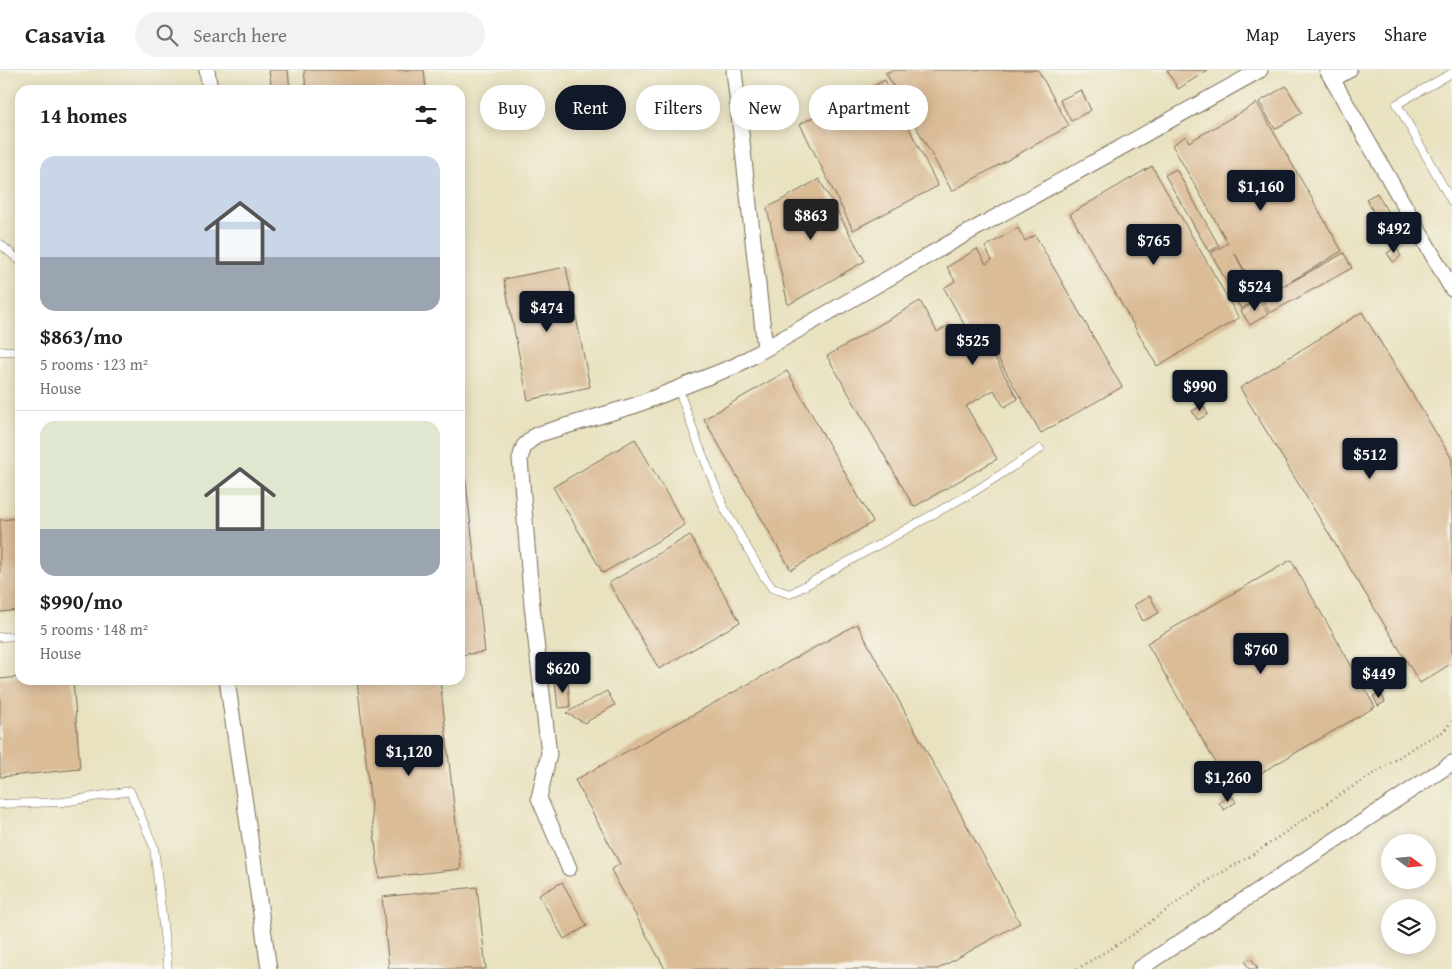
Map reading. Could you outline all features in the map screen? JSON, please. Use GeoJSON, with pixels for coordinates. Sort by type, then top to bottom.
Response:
{"type":"FeatureCollection","features":[{"type":"Feature","properties":{"kind":"street"},"geometry":{"type":"LineString","coordinates":[[207,70],[209,85]]}},
{"type":"Feature","properties":{"kind":"street"},"geometry":{"type":"LineString","coordinates":[[734,70],[765,348]]}},
{"type":"Feature","properties":{"kind":"street"},"geometry":{"type":"LineString","coordinates":[[569,868],[539,798],[549,754],[532,606],[520,459],[524,446],[536,435],[636,405],[735,366],[1260,70]]}},
{"type":"Feature","properties":{"kind":"street"},"geometry":{"type":"LineString","coordinates":[[1349,70],[1330,75],[1452,289]]}},
{"type":"Feature","properties":{"kind":"street"},"geometry":{"type":"LineString","coordinates":[[228,685],[269,969]]}},
{"type":"Feature","properties":{"kind":"street"},"geometry":{"type":"LineString","coordinates":[[1139,969],[1452,763]]}},
{"type":"Feature","properties":{"kind":"lane"},"geometry":{"type":"LineString","coordinates":[[1452,73],[1397,104],[1452,202]]}},
{"type":"Feature","properties":{"kind":"lane"},"geometry":{"type":"LineString","coordinates":[[0,244],[15,257]]}},
{"type":"Feature","properties":{"kind":"lane"},"geometry":{"type":"LineString","coordinates":[[0,351],[15,351]]}},
{"type":"Feature","properties":{"kind":"lane"},"geometry":{"type":"LineString","coordinates":[[678,388],[724,508],[772,588],[790,594],[975,491],[1040,450]]}},
{"type":"Feature","properties":{"kind":"lane"},"geometry":{"type":"LineString","coordinates":[[0,636],[15,636]]}},
{"type":"Feature","properties":{"kind":"lane"},"geometry":{"type":"LineString","coordinates":[[0,804],[63,802],[130,791],[154,847],[168,969]]}},
{"type":"Feature","properties":{"kind":"path"},"geometry":{"type":"LineString","coordinates":[[1077,969],[1128,938],[1201,885],[1257,852],[1336,797],[1417,745],[1444,731],[1452,721]]}},
{"type":"Feature","properties":{"kind":"building"},"geometry":{"type":"Polygon","coordinates":[[[269,70],[288,70],[290,85],[271,85],[269,70]]]}},
{"type":"Feature","properties":{"kind":"building"},"geometry":{"type":"Polygon","coordinates":[[[304,70],[424,70],[426,85],[306,85],[304,70]]]}},
{"type":"Feature","properties":{"kind":"building"},"geometry":{"type":"Polygon","coordinates":[[[892,70],[1038,70],[1069,126],[952,191],[918,130],[928,130],[928,85],[893,85],[886,73],[892,70]]]}},
{"type":"Feature","properties":{"kind":"building"},"geometry":{"type":"Polygon","coordinates":[[[1167,70],[1208,70],[1178,89],[1167,70]]]}},
{"type":"Feature","properties":{"kind":"building"},"geometry":{"type":"Polygon","coordinates":[[[885,80],[888,85],[875,85],[885,80]]]}},
{"type":"Feature","properties":{"kind":"building"},"geometry":{"type":"Polygon","coordinates":[[[1286,86],[1302,113],[1275,129],[1259,102],[1286,86]]]}},
{"type":"Feature","properties":{"kind":"building"},"geometry":{"type":"Polygon","coordinates":[[[1081,90],[1091,110],[1071,121],[1060,100],[1081,90]]]}},
{"type":"Feature","properties":{"kind":"building"},"geometry":{"type":"Polygon","coordinates":[[[1257,103],[1342,251],[1271,293],[1344,253],[1352,268],[1270,313],[1235,254],[1258,299],[1241,309],[1211,253],[1228,243],[1172,145],[1186,136],[1189,142],[1257,103]]]}},
{"type":"Feature","properties":{"kind":"building"},"geometry":{"type":"Polygon","coordinates":[[[809,119],[809,130],[910,130],[938,186],[853,230],[800,124],[809,119]]]}},
{"type":"Feature","properties":{"kind":"building"},"geometry":{"type":"Polygon","coordinates":[[[1152,166],[1239,318],[1157,366],[1070,214],[1152,166]]]}},
{"type":"Feature","properties":{"kind":"building"},"geometry":{"type":"Polygon","coordinates":[[[1176,169],[1219,246],[1209,252],[1165,175],[1176,169]]]}},
{"type":"Feature","properties":{"kind":"building"},"geometry":{"type":"Polygon","coordinates":[[[819,179],[865,261],[788,305],[767,208],[819,179]]]}},
{"type":"Feature","properties":{"kind":"building"},"geometry":{"type":"Polygon","coordinates":[[[1377,193],[1403,240],[1393,246],[1366,199],[1377,193]]]}},
{"type":"Feature","properties":{"kind":"building"},"geometry":{"type":"Polygon","coordinates":[[[1018,228],[1025,241],[1035,235],[1122,387],[1041,433],[981,329],[979,330],[1018,399],[1004,407],[994,390],[966,406],[997,459],[914,507],[827,356],[920,301],[937,332],[949,325],[959,342],[970,335],[944,288],[955,281],[947,267],[977,249],[986,264],[992,260],[985,247],[1018,228]]]}},
{"type":"Feature","properties":{"kind":"building"},"geometry":{"type":"Polygon","coordinates":[[[1396,247],[1401,256],[1393,262],[1387,253],[1396,247]]]}},
{"type":"Feature","properties":{"kind":"building"},"geometry":{"type":"Polygon","coordinates":[[[566,267],[590,387],[528,400],[504,279],[566,267]]]}},
{"type":"Feature","properties":{"kind":"building"},"geometry":{"type":"Polygon","coordinates":[[[1259,299],[1268,314],[1250,325],[1241,311],[1259,299]]]}},
{"type":"Feature","properties":{"kind":"building"},"geometry":{"type":"Polygon","coordinates":[[[1362,312],[1452,459],[1452,663],[1420,683],[1240,388],[1362,312]]]}},
{"type":"Feature","properties":{"kind":"building"},"geometry":{"type":"Polygon","coordinates":[[[787,371],[873,522],[791,570],[704,419],[787,371]]]}},
{"type":"Feature","properties":{"kind":"building"},"geometry":{"type":"Polygon","coordinates":[[[1203,405],[1208,414],[1198,420],[1192,411],[1203,405]]]}},
{"type":"Feature","properties":{"kind":"building"},"geometry":{"type":"Polygon","coordinates":[[[635,439],[685,525],[603,573],[553,487],[635,439]]]}},
{"type":"Feature","properties":{"kind":"building"},"geometry":{"type":"Polygon","coordinates":[[[465,474],[485,652],[465,654],[465,474]]]}},
{"type":"Feature","properties":{"kind":"building"},"geometry":{"type":"Polygon","coordinates":[[[15,518],[15,610],[0,612],[0,520],[15,518]]]}},
{"type":"Feature","properties":{"kind":"building"},"geometry":{"type":"Polygon","coordinates":[[[690,535],[740,622],[659,669],[609,583],[690,535]]]}},
{"type":"Feature","properties":{"kind":"building"},"geometry":{"type":"Polygon","coordinates":[[[1291,560],[1375,707],[1231,790],[1147,643],[1291,560]]]}},
{"type":"Feature","properties":{"kind":"building"},"geometry":{"type":"Polygon","coordinates":[[[1150,596],[1159,613],[1143,621],[1134,605],[1150,596]]]}},
{"type":"Feature","properties":{"kind":"building"},"geometry":{"type":"Polygon","coordinates":[[[857,624],[1020,923],[938,969],[665,969],[611,870],[620,864],[575,780],[857,624]]]}},
{"type":"Feature","properties":{"kind":"building"},"geometry":{"type":"Polygon","coordinates":[[[15,678],[15,685],[73,685],[80,769],[0,777],[0,679],[15,678]]]}},
{"type":"Feature","properties":{"kind":"building"},"geometry":{"type":"Polygon","coordinates":[[[568,681],[570,707],[558,708],[555,682],[568,681]]]}},
{"type":"Feature","properties":{"kind":"building"},"geometry":{"type":"Polygon","coordinates":[[[358,685],[441,685],[461,869],[379,878],[358,685]]]}},
{"type":"Feature","properties":{"kind":"building"},"geometry":{"type":"Polygon","coordinates":[[[607,691],[615,705],[585,723],[566,713],[607,691]]]}},
{"type":"Feature","properties":{"kind":"building"},"geometry":{"type":"Polygon","coordinates":[[[1381,693],[1385,702],[1378,706],[1373,696],[1381,693]]]}},
{"type":"Feature","properties":{"kind":"building"},"geometry":{"type":"Polygon","coordinates":[[[1231,795],[1236,802],[1224,810],[1219,803],[1231,795]]]}},
{"type":"Feature","properties":{"kind":"building"},"geometry":{"type":"Polygon","coordinates":[[[562,882],[587,926],[564,939],[539,895],[562,882]]]}},
{"type":"Feature","properties":{"kind":"building"},"geometry":{"type":"Polygon","coordinates":[[[477,887],[486,969],[389,969],[382,897],[477,887]]]}},
{"type":"Feature","properties":{"kind":"building"},"geometry":{"type":"Polygon","coordinates":[[[1251,958],[1258,969],[1249,969],[1245,961],[1251,958]]]}}]}
